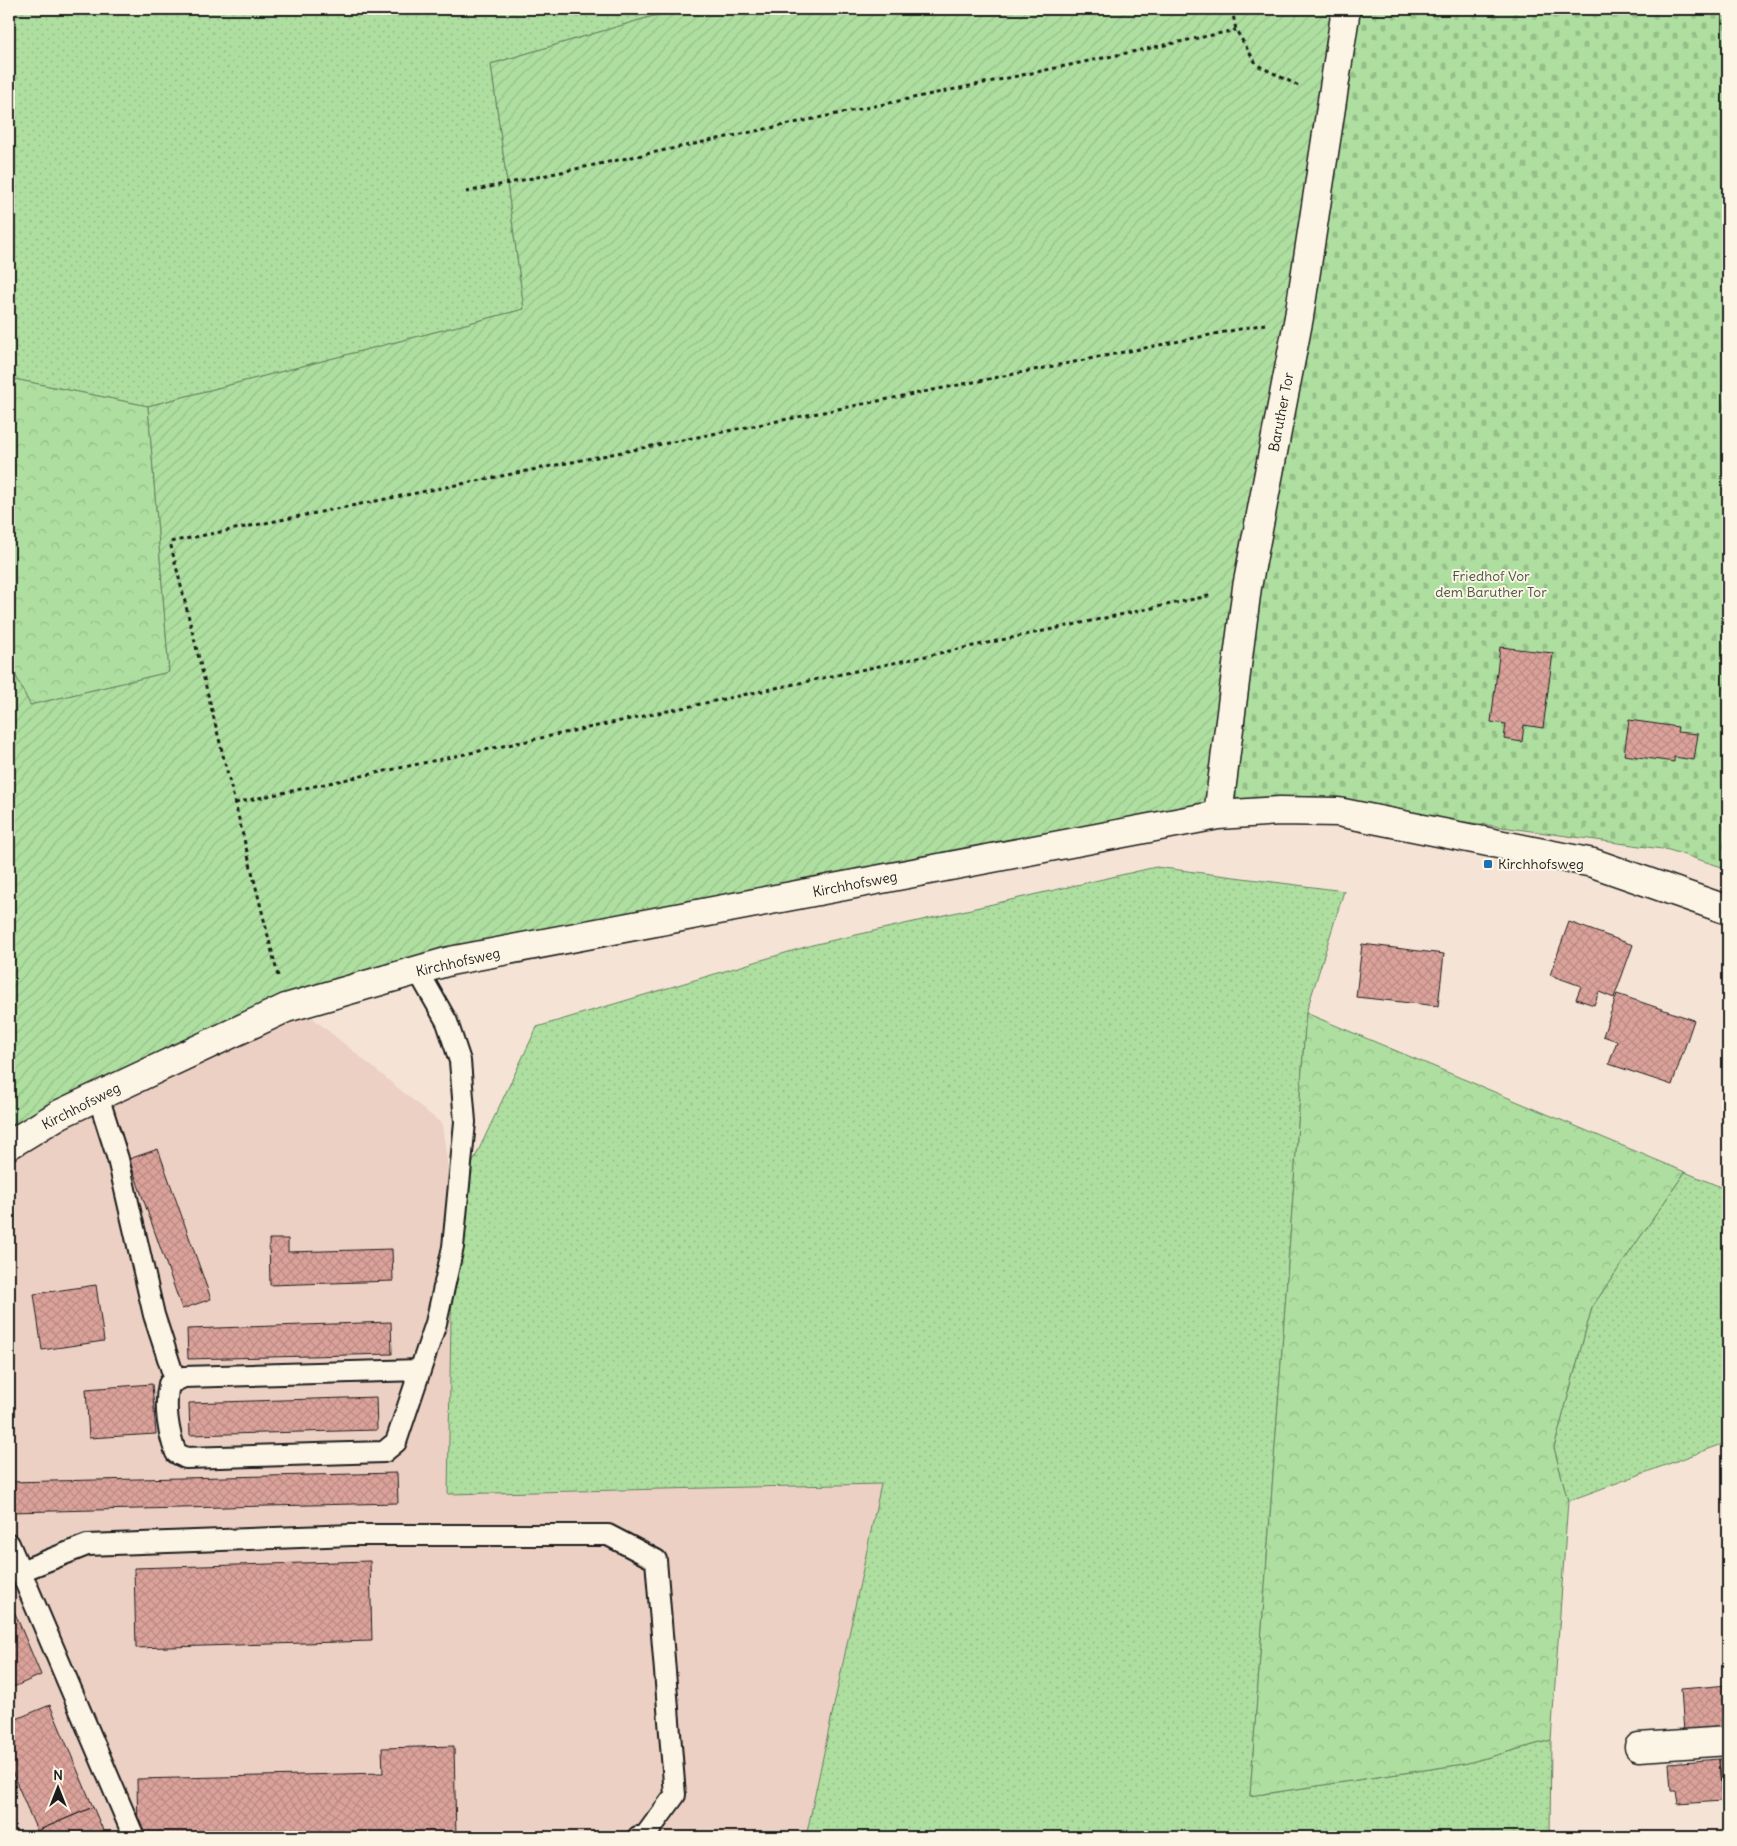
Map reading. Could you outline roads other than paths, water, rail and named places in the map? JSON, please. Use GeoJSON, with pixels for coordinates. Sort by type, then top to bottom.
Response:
{"type":"FeatureCollection","features":[{"type":"Feature","properties":{"kind":"street","name":"Baruther Tor"},"geometry":{"type":"LineString","coordinates":[[1218,815],[1247,587],[1300,317],[1346,9]]}},
{"type":"Feature","properties":{"kind":"street","name":"Kirchhofsweg"},"geometry":{"type":"LineString","coordinates":[[9,1145],[60,1114],[286,1008],[450,961],[1218,815],[1280,811],[1338,812],[1593,863],[1728,910]]}},
{"type":"Feature","properties":{"kind":"street"},"geometry":{"type":"LineString","coordinates":[[1639,1747],[1728,1741]]}},
{"type":"Feature","properties":{"kind":"lane"},"geometry":{"type":"LineString","coordinates":[[418,971],[447,1022],[460,1061],[465,1122],[452,1247],[436,1323],[396,1442],[384,1452],[186,1458],[176,1454],[171,1440],[166,1397],[170,1384],[184,1377],[420,1370]]}},
{"type":"Feature","properties":{"kind":"lane"},"geometry":{"type":"LineString","coordinates":[[98,1096],[118,1159],[154,1315],[175,1380]]}},
{"type":"Feature","properties":{"kind":"lane"},"geometry":{"type":"LineString","coordinates":[[21,1572],[87,1545],[352,1535],[608,1535],[656,1560],[675,1795],[645,1836],[638,1837]]}},
{"type":"Feature","properties":{"kind":"lane"},"geometry":{"type":"LineString","coordinates":[[9,1544],[134,1837]]}},
{"type":"Feature","properties":{"kind":"place","name":"Kirchhofsweg"},"geometry":{"type":"Point","coordinates":[1488,864]}},
{"type":"Feature","properties":{"kind":"park label","name":"Friedhof Vor dem Baruther Tor"},"geometry":{"type":"Point","coordinates":[1491,584]}}]}
